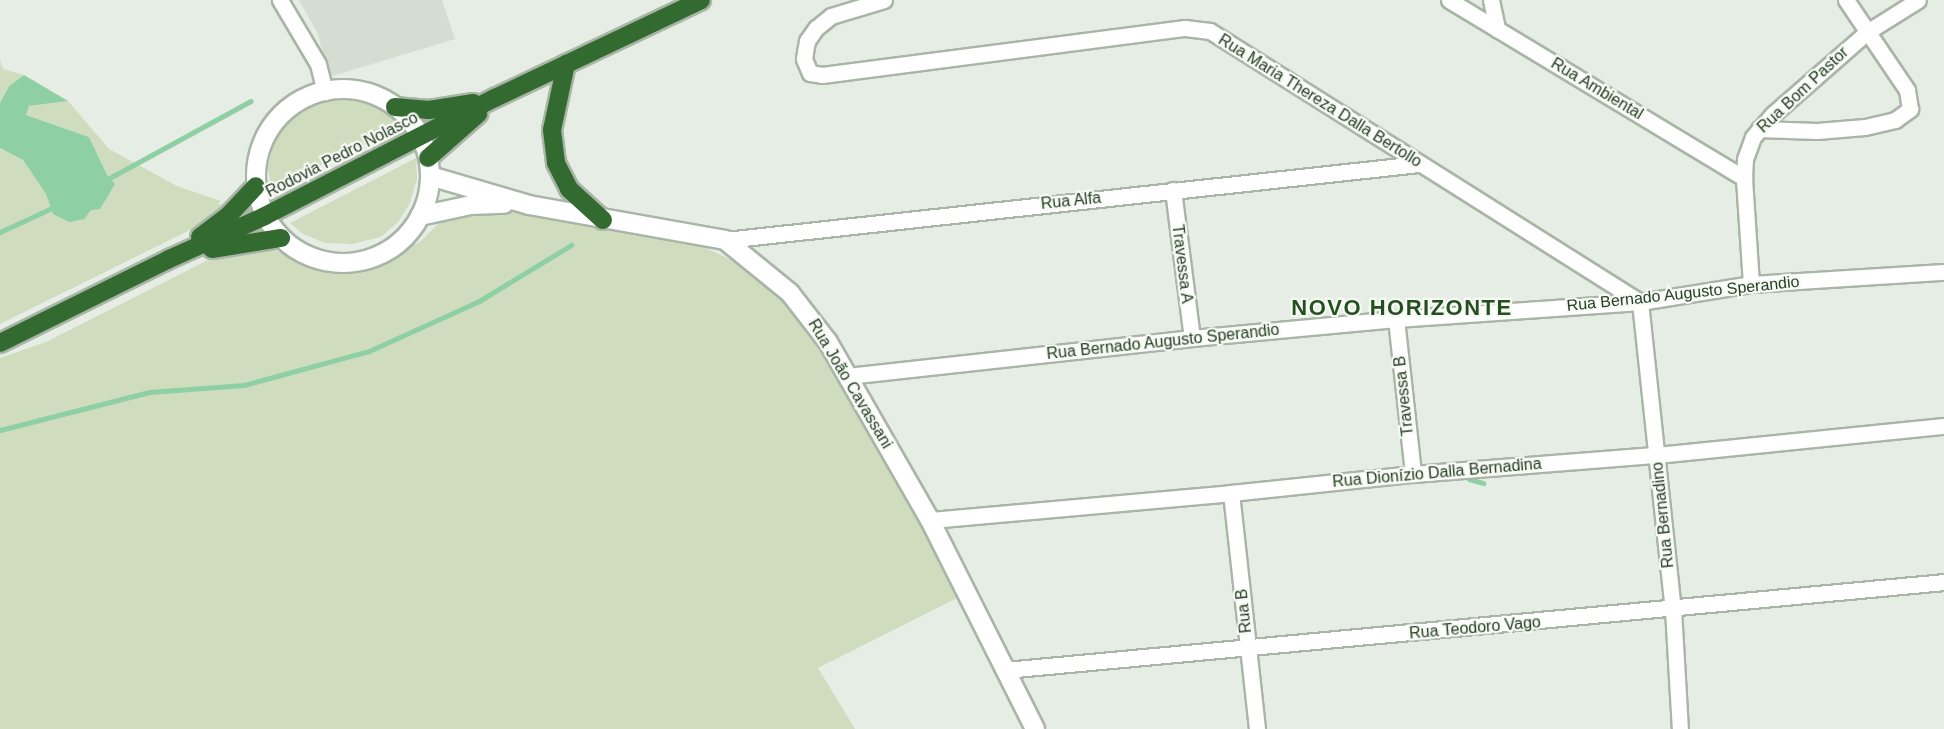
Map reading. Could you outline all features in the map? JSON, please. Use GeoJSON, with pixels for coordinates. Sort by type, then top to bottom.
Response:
{"type":"FeatureCollection","features":[{"type":"Feature","properties":{"kind":"highway","name":"Rodovia Pedro Nolasco"},"geometry":{"type":"LineString","coordinates":[[0,343],[169,259],[265,216],[495,98],[701,0]]}},
{"type":"Feature","properties":{"kind":"highway"},"geometry":{"type":"LineString","coordinates":[[566,64],[552,130],[553,151],[569,189],[603,220]]}},
{"type":"Feature","properties":{"kind":"highway"},"geometry":{"type":"LineString","coordinates":[[395,107],[436,109],[495,98]]}},
{"type":"Feature","properties":{"kind":"highway"},"geometry":{"type":"LineString","coordinates":[[428,158],[495,98]]}},
{"type":"Feature","properties":{"kind":"highway"},"geometry":{"type":"LineString","coordinates":[[169,259],[227,217],[256,186]]}},
{"type":"Feature","properties":{"kind":"highway"},"geometry":{"type":"LineString","coordinates":[[169,259],[238,243],[281,238]]}},
{"type":"Feature","properties":{"kind":"main road"},"geometry":{"type":"LineString","coordinates":[[353,90],[375,96],[395,107],[420,136],[428,158],[430,176],[428,197],[420,216],[400,242],[382,254],[362,261],[340,263],[318,260],[298,251],[281,238],[265,216],[256,186],[259,153],[274,123],[290,107],[309,96],[325,92],[353,90]]}},
{"type":"Feature","properties":{"kind":"main road"},"geometry":{"type":"LineString","coordinates":[[430,176],[529,205]]}},
{"type":"Feature","properties":{"kind":"main road"},"geometry":{"type":"LineString","coordinates":[[420,216],[471,205],[529,205]]}},
{"type":"Feature","properties":{"kind":"main road","name":"Rua João Cavassani"},"geometry":{"type":"LineString","coordinates":[[529,205],[724,240],[790,293],[815,323],[848,376],[930,520],[1035,729]]}},
{"type":"Feature","properties":{"kind":"street"},"geometry":{"type":"LineString","coordinates":[[280,0],[318,64],[325,92]]}},
{"type":"Feature","properties":{"kind":"street","name":"Rua Maria Thereza Dalla Bertollo"},"geometry":{"type":"LineString","coordinates":[[884,0],[831,16],[811,35],[804,59],[810,73],[822,75],[1185,28],[1210,31],[1640,302]]}},
{"type":"Feature","properties":{"kind":"street","name":"Rua Ambiental"},"geometry":{"type":"LineString","coordinates":[[1449,0],[1744,178]]}},
{"type":"Feature","properties":{"kind":"street"},"geometry":{"type":"LineString","coordinates":[[1491,0],[1497,29]]}},
{"type":"Feature","properties":{"kind":"street"},"geometry":{"type":"LineString","coordinates":[[1760,129],[1817,130],[1865,127],[1895,120],[1910,109],[1906,90],[1846,0]]}},
{"type":"Feature","properties":{"kind":"street","name":"Rua Bom Pastor"},"geometry":{"type":"LineString","coordinates":[[1751,284],[1744,178],[1745,159],[1753,138],[1760,129],[1867,32],[1918,0]]}},
{"type":"Feature","properties":{"kind":"street","name":"Rua Alfa"},"geometry":{"type":"LineString","coordinates":[[724,240],[1419,164]]}},
{"type":"Feature","properties":{"kind":"street","name":"Travessa A"},"geometry":{"type":"LineString","coordinates":[[1173,190],[1192,338]]}},
{"type":"Feature","properties":{"kind":"street","name":"Rua Bernado Augusto Sperandio"},"geometry":{"type":"LineString","coordinates":[[848,376],[1192,338],[1396,319],[1640,302],[1751,284],[1944,272]]}},
{"type":"Feature","properties":{"kind":"street","name":"Rua Bernadino"},"geometry":{"type":"LineString","coordinates":[[1640,302],[1673,609],[1680,729]]}},
{"type":"Feature","properties":{"kind":"street","name":"Travessa B"},"geometry":{"type":"LineString","coordinates":[[1396,319],[1413,474]]}},
{"type":"Feature","properties":{"kind":"street","name":"Rua Dionízio Dalla Bernadina"},"geometry":{"type":"LineString","coordinates":[[930,520],[1413,474],[1657,455],[1944,426]]}},
{"type":"Feature","properties":{"kind":"street","name":"Rua B"},"geometry":{"type":"LineString","coordinates":[[1232,493],[1257,729]]}},
{"type":"Feature","properties":{"kind":"street","name":"Rua Teodoro Vago"},"geometry":{"type":"LineString","coordinates":[[1005,670],[1944,582]]}},
{"type":"Feature","properties":{"kind":"shaded area"},"geometry":{"type":"Polygon","coordinates":[[[299,0],[442,0],[455,39],[329,77],[318,34],[299,0]]]}},
{"type":"Feature","properties":{"kind":"shaded area"},"geometry":{"type":"Polygon","coordinates":[[[0,60],[3,69],[24,75],[9,86],[0,103],[0,60]]]}},
{"type":"Feature","properties":{"kind":"shaded area"},"geometry":{"type":"Polygon","coordinates":[[[24,75],[68,101],[29,106],[26,115],[89,137],[107,175],[115,184],[100,209],[91,210],[84,219],[69,222],[53,214],[46,194],[23,160],[0,148],[0,103],[9,86],[24,75]]]}},
{"type":"Feature","properties":{"kind":"shaded area"},"geometry":{"type":"Polygon","coordinates":[[[339,99],[366,101],[387,112],[400,127],[271,189],[268,167],[274,142],[288,121],[311,105],[339,99]]]}},
{"type":"Feature","properties":{"kind":"shaded area"},"geometry":{"type":"Polygon","coordinates":[[[68,101],[109,149],[177,186],[221,201],[218,204],[230,205],[210,220],[0,324],[0,148],[23,160],[46,194],[53,214],[107,175],[89,137],[26,115],[29,106],[68,101]]]}},
{"type":"Feature","properties":{"kind":"shaded area"},"geometry":{"type":"Polygon","coordinates":[[[416,158],[417,179],[410,203],[398,222],[381,237],[352,244],[325,243],[303,234],[290,223],[416,158]]]}},
{"type":"Feature","properties":{"kind":"shaded area"},"geometry":{"type":"Polygon","coordinates":[[[486,208],[547,214],[694,242],[756,272],[796,306],[969,592],[818,668],[855,729],[0,729],[0,358],[46,342],[216,256],[262,245],[314,266],[347,271],[387,260],[421,241],[446,216],[486,208]]]}},
{"type":"Feature","properties":{"kind":"waterway"},"geometry":{"type":"LineString","coordinates":[[104,181],[251,101]]}},
{"type":"Feature","properties":{"kind":"waterway"},"geometry":{"type":"LineString","coordinates":[[0,232],[56,206]]}},
{"type":"Feature","properties":{"kind":"waterway"},"geometry":{"type":"LineString","coordinates":[[0,430],[149,392],[244,385],[369,351],[479,301],[571,245]]}},
{"type":"Feature","properties":{"kind":"waterway"},"geometry":{"type":"LineString","coordinates":[[1469,479],[1483,483]]}},
{"type":"Feature","properties":{"kind":"district","name":"NOVO HORIZONTE"},"geometry":{"type":"Point","coordinates":[1402,308]}}]}
